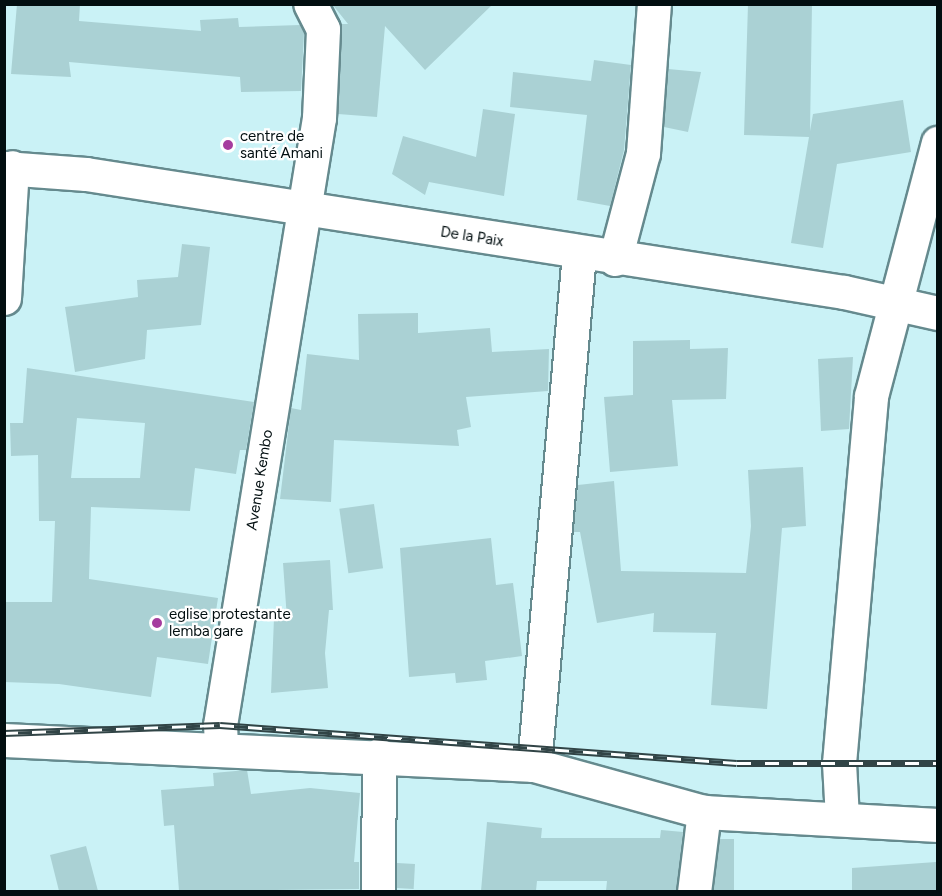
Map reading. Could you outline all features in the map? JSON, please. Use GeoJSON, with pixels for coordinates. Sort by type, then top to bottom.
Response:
{"type":"FeatureCollection","features":[{"type":"Feature","properties":{"kind":"street","name":"Avenue Kembo"},"geometry":{"type":"LineString","coordinates":[[221,750],[220,725],[304,210],[322,64],[323,29],[310,4]]}},
{"type":"Feature","properties":{"kind":"street"},"geometry":{"type":"LineString","coordinates":[[615,259],[643,153],[654,4]]}},
{"type":"Feature","properties":{"kind":"street"},"geometry":{"type":"LineString","coordinates":[[842,818],[839,763],[871,396],[892,302],[938,143]]}},
{"type":"Feature","properties":{"kind":"street","name":"De la Paix"},"geometry":{"type":"LineString","coordinates":[[8,167],[86,174],[892,302],[938,313]]}},
{"type":"Feature","properties":{"kind":"street"},"geometry":{"type":"LineString","coordinates":[[4,298],[8,167]]}},
{"type":"Feature","properties":{"kind":"street"},"geometry":{"type":"LineString","coordinates":[[534,765],[579,254]]}},
{"type":"Feature","properties":{"kind":"street"},"geometry":{"type":"LineString","coordinates":[[4,740],[379,755],[534,765],[704,812],[938,825]]}},
{"type":"Feature","properties":{"kind":"street"},"geometry":{"type":"LineString","coordinates":[[378,891],[379,755]]}},
{"type":"Feature","properties":{"kind":"street"},"geometry":{"type":"LineString","coordinates":[[694,891],[704,812]]}},
{"type":"Feature","properties":{"kind":"building"},"geometry":{"type":"Polygon","coordinates":[[[17,4],[80,4],[79,21],[201,31],[200,20],[238,18],[239,27],[300,25],[304,33],[301,91],[241,92],[240,77],[69,62],[71,77],[11,74],[17,4]]]}},
{"type":"Feature","properties":{"kind":"building"},"geometry":{"type":"Polygon","coordinates":[[[332,4],[493,4],[425,70],[385,26],[377,117],[338,114],[341,24],[348,24],[332,4]]]}},
{"type":"Feature","properties":{"kind":"building"},"geometry":{"type":"Polygon","coordinates":[[[748,4],[812,4],[810,131],[813,114],[903,100],[911,152],[837,164],[823,248],[791,243],[809,137],[744,135],[748,4]]]}},
{"type":"Feature","properties":{"kind":"building"},"geometry":{"type":"Polygon","coordinates":[[[594,60],[631,65],[624,150],[610,206],[577,200],[587,115],[510,107],[513,72],[591,81],[594,60]]]}},
{"type":"Feature","properties":{"kind":"building"},"geometry":{"type":"Polygon","coordinates":[[[668,69],[701,72],[688,132],[664,127],[668,69]]]}},
{"type":"Feature","properties":{"kind":"building"},"geometry":{"type":"Polygon","coordinates":[[[483,109],[515,114],[504,196],[429,182],[425,195],[392,174],[403,136],[476,157],[483,109]]]}},
{"type":"Feature","properties":{"kind":"building"},"geometry":{"type":"Polygon","coordinates":[[[182,244],[210,247],[201,325],[147,330],[145,359],[75,372],[65,307],[138,297],[137,280],[178,277],[182,244]]]}},
{"type":"Feature","properties":{"kind":"building"},"geometry":{"type":"Polygon","coordinates":[[[418,313],[418,333],[490,328],[492,352],[549,349],[548,391],[466,397],[471,427],[457,430],[459,446],[334,440],[331,502],[280,499],[291,408],[301,410],[307,354],[359,360],[358,314],[418,313]]]}},
{"type":"Feature","properties":{"kind":"building"},"geometry":{"type":"Polygon","coordinates":[[[690,340],[690,349],[728,348],[726,399],[672,400],[678,466],[610,472],[604,397],[633,395],[633,341],[690,340]]]}},
{"type":"Feature","properties":{"kind":"building"},"geometry":{"type":"Polygon","coordinates":[[[853,357],[849,429],[821,431],[818,359],[853,357]]]}},
{"type":"Feature","properties":{"kind":"building"},"geometry":{"type":"Polygon","coordinates":[[[27,368],[254,402],[246,450],[240,450],[236,474],[195,468],[190,511],[91,507],[89,579],[218,598],[208,664],[157,657],[151,697],[59,684],[4,682],[4,602],[52,602],[55,521],[39,521],[38,455],[11,456],[10,423],[23,423],[27,368]],[[77,418],[71,478],[140,478],[145,423],[77,418]]]}},
{"type":"Feature","properties":{"kind":"building"},"geometry":{"type":"Polygon","coordinates":[[[803,467],[806,526],[782,528],[767,709],[711,705],[716,633],[653,632],[654,613],[597,623],[580,532],[573,532],[578,485],[614,481],[621,571],[746,573],[751,526],[748,470],[803,467]]]}},
{"type":"Feature","properties":{"kind":"building"},"geometry":{"type":"Polygon","coordinates":[[[374,504],[383,568],[348,573],[339,509],[374,504]]]}},
{"type":"Feature","properties":{"kind":"building"},"geometry":{"type":"Polygon","coordinates":[[[491,538],[496,585],[513,583],[522,656],[485,661],[487,680],[456,683],[455,673],[409,677],[400,548],[491,538]]]}},
{"type":"Feature","properties":{"kind":"building"},"geometry":{"type":"Polygon","coordinates":[[[330,560],[333,610],[329,610],[325,653],[328,688],[271,693],[274,618],[287,619],[283,563],[330,560]]]}},
{"type":"Feature","properties":{"kind":"building"},"geometry":{"type":"Polygon","coordinates":[[[247,770],[251,794],[310,788],[360,793],[354,862],[359,862],[359,889],[179,891],[174,825],[164,826],[161,790],[214,786],[213,773],[247,770]]]}},
{"type":"Feature","properties":{"kind":"building"},"geometry":{"type":"Polygon","coordinates":[[[487,822],[542,828],[541,838],[660,838],[661,830],[683,832],[676,891],[606,891],[607,881],[537,881],[536,891],[481,891],[487,822]]]}},
{"type":"Feature","properties":{"kind":"building"},"geometry":{"type":"Polygon","coordinates":[[[720,839],[734,839],[734,891],[713,891],[720,839]]]}},
{"type":"Feature","properties":{"kind":"building"},"geometry":{"type":"Polygon","coordinates":[[[86,846],[98,891],[59,891],[50,855],[86,846]]]}},
{"type":"Feature","properties":{"kind":"building"},"geometry":{"type":"Polygon","coordinates":[[[936,862],[938,891],[852,891],[852,868],[936,862]]]}},
{"type":"Feature","properties":{"kind":"building"},"geometry":{"type":"Polygon","coordinates":[[[397,863],[415,864],[414,889],[396,888],[397,863]]]}},
{"type":"Feature","properties":{"kind":"railway"},"geometry":{"type":"LineString","coordinates":[[4,733],[220,725],[737,763],[938,763]]}},
{"type":"Feature","properties":{"kind":"place","name":"centre de santé Amani"},"geometry":{"type":"Point","coordinates":[228,145]}},
{"type":"Feature","properties":{"kind":"place","name":"eglise protestante lemba gare"},"geometry":{"type":"Point","coordinates":[157,623]}}]}
